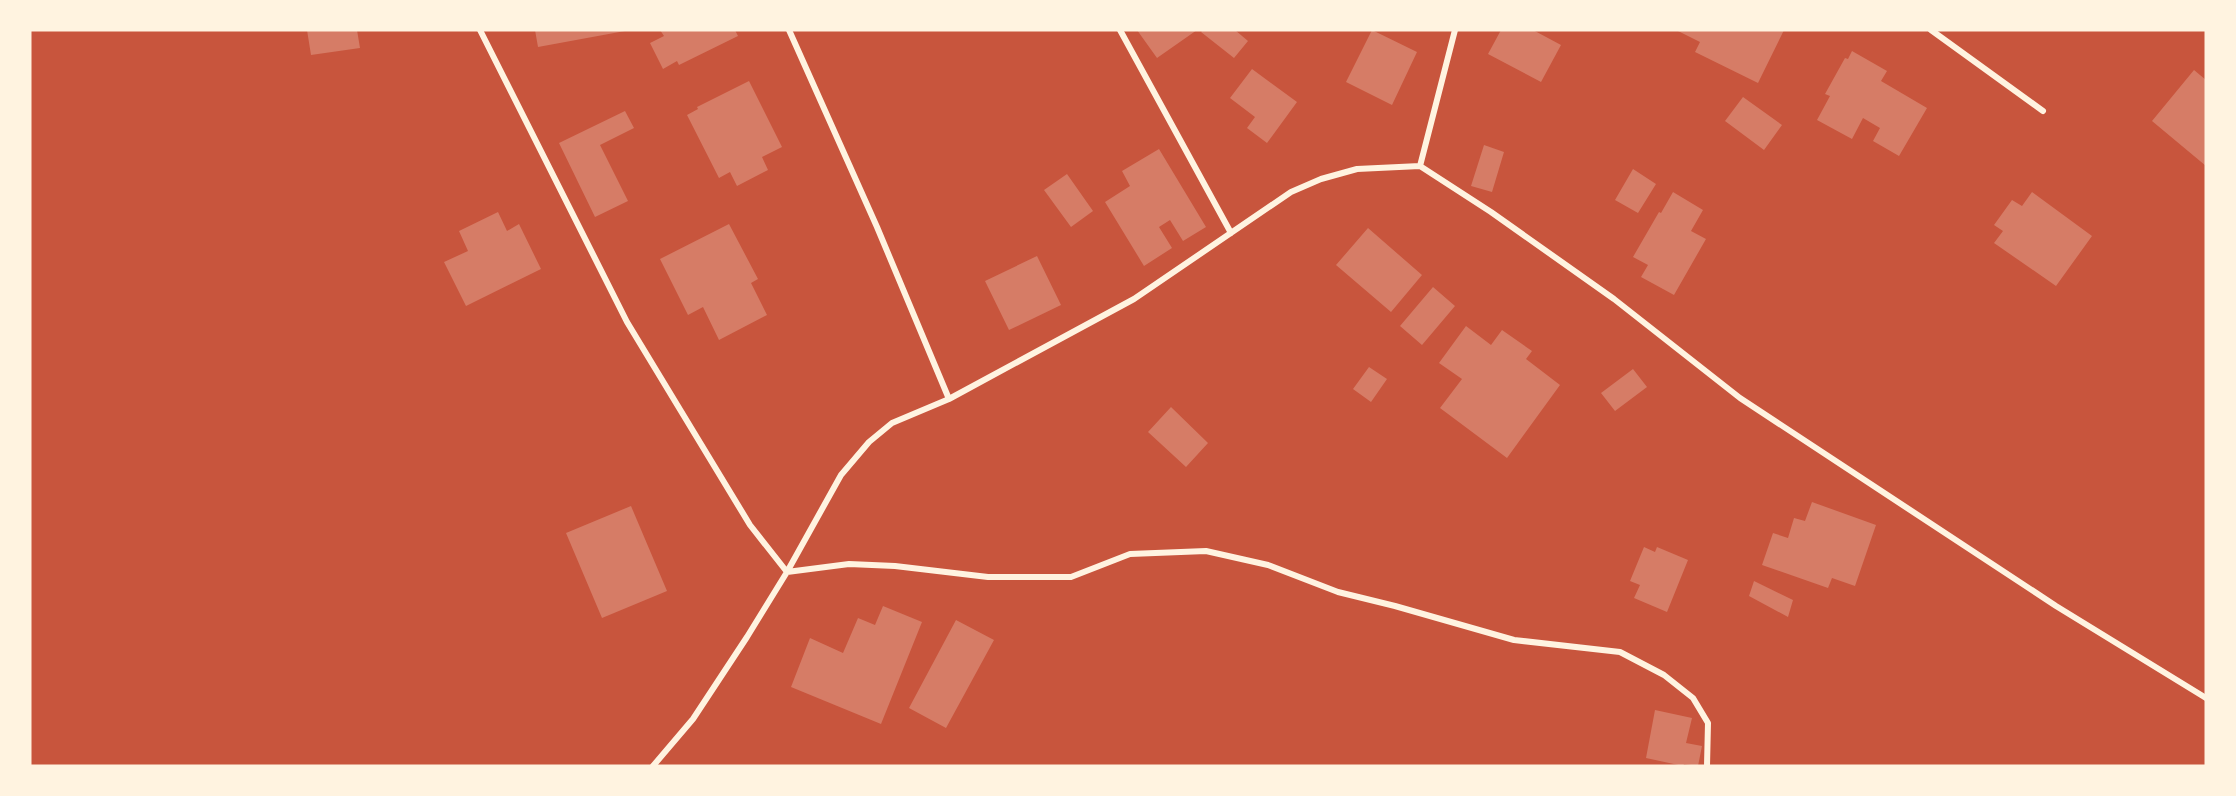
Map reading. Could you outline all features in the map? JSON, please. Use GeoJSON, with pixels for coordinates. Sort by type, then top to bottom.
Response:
{"type":"FeatureCollection","features":[{"type":"Feature","properties":{"kind":"street"},"geometry":{"type":"LineString","coordinates":[[480,30],[627,322],[750,525],[787,572]]}},
{"type":"Feature","properties":{"kind":"street"},"geometry":{"type":"LineString","coordinates":[[789,30],[877,227],[949,399]]}},
{"type":"Feature","properties":{"kind":"street"},"geometry":{"type":"LineString","coordinates":[[1120,30],[1231,233]]}},
{"type":"Feature","properties":{"kind":"street"},"geometry":{"type":"LineString","coordinates":[[1420,166],[1455,30]]}},
{"type":"Feature","properties":{"kind":"street"},"geometry":{"type":"LineString","coordinates":[[1931,30],[2043,111]]}},
{"type":"Feature","properties":{"kind":"street"},"geometry":{"type":"LineString","coordinates":[[653,766],[693,719],[787,572],[840,475],[868,442],[892,423],[949,399],[1134,299],[1291,192],[1321,179],[1358,169],[1420,166],[1491,212],[1614,299],[1740,398],[2056,606],[2206,698]]}},
{"type":"Feature","properties":{"kind":"street"},"geometry":{"type":"LineString","coordinates":[[787,572],[849,564],[895,566],[988,577],[1071,577],[1130,554],[1206,551],[1268,565],[1338,592],[1514,640],[1620,652],[1664,675],[1694,698],[1708,723],[1707,766]]}},
{"type":"Feature","properties":{"kind":"building"},"geometry":{"type":"Polygon","coordinates":[[[307,30],[357,30],[360,48],[311,55],[307,30]]]}},
{"type":"Feature","properties":{"kind":"building"},"geometry":{"type":"Polygon","coordinates":[[[535,30],[625,30],[625,31],[538,47],[535,30]]]}},
{"type":"Feature","properties":{"kind":"building"},"geometry":{"type":"Polygon","coordinates":[[[660,30],[735,30],[738,36],[679,65],[677,61],[663,69],[650,43],[664,36],[660,30]]]}},
{"type":"Feature","properties":{"kind":"building"},"geometry":{"type":"Polygon","coordinates":[[[1137,30],[1197,30],[1157,58],[1137,30]]]}},
{"type":"Feature","properties":{"kind":"building"},"geometry":{"type":"Polygon","coordinates":[[[1203,30],[1235,30],[1248,41],[1234,58],[1201,32],[1203,30]]]}},
{"type":"Feature","properties":{"kind":"building"},"geometry":{"type":"Polygon","coordinates":[[[1372,30],[1417,52],[1392,105],[1346,82],[1372,30]]]}},
{"type":"Feature","properties":{"kind":"building"},"geometry":{"type":"Polygon","coordinates":[[[1501,30],[1533,30],[1561,45],[1541,82],[1488,54],[1501,30]]]}},
{"type":"Feature","properties":{"kind":"building"},"geometry":{"type":"Polygon","coordinates":[[[1676,30],[1784,30],[1758,83],[1695,52],[1700,42],[1676,30]]]}},
{"type":"Feature","properties":{"kind":"building"},"geometry":{"type":"Polygon","coordinates":[[[1852,51],[1887,71],[1881,81],[1927,108],[1899,156],[1873,141],[1880,128],[1863,118],[1852,139],[1817,120],[1830,96],[1825,94],[1845,58],[1848,59],[1852,51]]]}},
{"type":"Feature","properties":{"kind":"building"},"geometry":{"type":"Polygon","coordinates":[[[1252,69],[1297,102],[1267,143],[1247,128],[1255,117],[1230,98],[1252,69]]]}},
{"type":"Feature","properties":{"kind":"building"},"geometry":{"type":"Polygon","coordinates":[[[2194,70],[2206,80],[2206,166],[2152,121],[2194,70]]]}},
{"type":"Feature","properties":{"kind":"building"},"geometry":{"type":"Polygon","coordinates":[[[749,81],[782,147],[762,157],[768,170],[737,186],[730,172],[719,178],[687,115],[698,109],[697,107],[749,81]]]}},
{"type":"Feature","properties":{"kind":"building"},"geometry":{"type":"Polygon","coordinates":[[[1743,97],[1782,125],[1764,150],[1725,121],[1743,97]]]}},
{"type":"Feature","properties":{"kind":"building"},"geometry":{"type":"Polygon","coordinates":[[[625,111],[634,128],[600,145],[628,201],[595,217],[559,143],[625,111]]]}},
{"type":"Feature","properties":{"kind":"building"},"geometry":{"type":"Polygon","coordinates":[[[1484,145],[1504,152],[1492,192],[1471,186],[1484,145]]]}},
{"type":"Feature","properties":{"kind":"building"},"geometry":{"type":"Polygon","coordinates":[[[1159,149],[1206,227],[1183,241],[1170,220],[1159,227],[1172,248],[1144,266],[1105,202],[1130,186],[1122,171],[1159,149]]]}},
{"type":"Feature","properties":{"kind":"building"},"geometry":{"type":"Polygon","coordinates":[[[1633,169],[1656,184],[1638,213],[1615,200],[1633,169]]]}},
{"type":"Feature","properties":{"kind":"building"},"geometry":{"type":"Polygon","coordinates":[[[1067,174],[1093,211],[1071,227],[1044,190],[1067,174]]]}},
{"type":"Feature","properties":{"kind":"building"},"geometry":{"type":"Polygon","coordinates":[[[1673,192],[1703,210],[1691,231],[1706,239],[1674,295],[1641,277],[1648,265],[1633,257],[1673,192]]]}},
{"type":"Feature","properties":{"kind":"building"},"geometry":{"type":"Polygon","coordinates":[[[2032,192],[2092,236],[2056,286],[1994,243],[2003,231],[1994,225],[2012,200],[2022,206],[2032,192]]]}},
{"type":"Feature","properties":{"kind":"building"},"geometry":{"type":"Polygon","coordinates":[[[498,212],[507,231],[519,224],[541,269],[466,306],[444,262],[468,251],[459,231],[498,212]]]}},
{"type":"Feature","properties":{"kind":"building"},"geometry":{"type":"Polygon","coordinates":[[[729,224],[758,279],[751,283],[767,315],[719,340],[703,307],[688,315],[660,259],[729,224]]]}},
{"type":"Feature","properties":{"kind":"building"},"geometry":{"type":"Polygon","coordinates":[[[1368,228],[1422,275],[1391,312],[1336,265],[1368,228]]]}},
{"type":"Feature","properties":{"kind":"building"},"geometry":{"type":"Polygon","coordinates":[[[1037,256],[1061,305],[1009,330],[985,281],[1037,256]]]}},
{"type":"Feature","properties":{"kind":"building"},"geometry":{"type":"Polygon","coordinates":[[[1433,287],[1455,306],[1422,345],[1400,326],[1433,287]]]}},
{"type":"Feature","properties":{"kind":"building"},"geometry":{"type":"Polygon","coordinates":[[[1466,326],[1491,345],[1502,330],[1532,351],[1526,359],[1560,385],[1507,458],[1440,408],[1462,379],[1439,363],[1466,326]]]}},
{"type":"Feature","properties":{"kind":"building"},"geometry":{"type":"Polygon","coordinates":[[[1369,367],[1387,379],[1371,402],[1353,389],[1369,367]]]}},
{"type":"Feature","properties":{"kind":"building"},"geometry":{"type":"Polygon","coordinates":[[[1633,369],[1647,387],[1615,411],[1601,393],[1633,369]]]}},
{"type":"Feature","properties":{"kind":"building"},"geometry":{"type":"Polygon","coordinates":[[[1171,407],[1208,443],[1186,467],[1148,432],[1171,407]]]}},
{"type":"Feature","properties":{"kind":"building"},"geometry":{"type":"Polygon","coordinates":[[[1812,502],[1876,525],[1855,586],[1832,578],[1828,588],[1762,565],[1773,533],[1788,538],[1794,518],[1805,521],[1812,502]]]}},
{"type":"Feature","properties":{"kind":"building"},"geometry":{"type":"Polygon","coordinates":[[[631,506],[667,591],[602,618],[566,533],[631,506]]]}},
{"type":"Feature","properties":{"kind":"building"},"geometry":{"type":"Polygon","coordinates":[[[1644,547],[1655,552],[1657,547],[1688,560],[1667,612],[1634,598],[1640,585],[1630,581],[1644,547]]]}},
{"type":"Feature","properties":{"kind":"building"},"geometry":{"type":"Polygon","coordinates":[[[1754,581],[1793,600],[1788,617],[1749,596],[1754,581]]]}},
{"type":"Feature","properties":{"kind":"building"},"geometry":{"type":"Polygon","coordinates":[[[883,606],[922,622],[881,724],[791,687],[810,638],[843,653],[858,618],[875,625],[883,606]]]}},
{"type":"Feature","properties":{"kind":"building"},"geometry":{"type":"Polygon","coordinates":[[[956,620],[994,640],[946,728],[909,708],[956,620]]]}},
{"type":"Feature","properties":{"kind":"building"},"geometry":{"type":"Polygon","coordinates":[[[1655,710],[1692,718],[1686,743],[1702,746],[1698,766],[1684,764],[1683,766],[1646,758],[1655,710]]]}}]}
